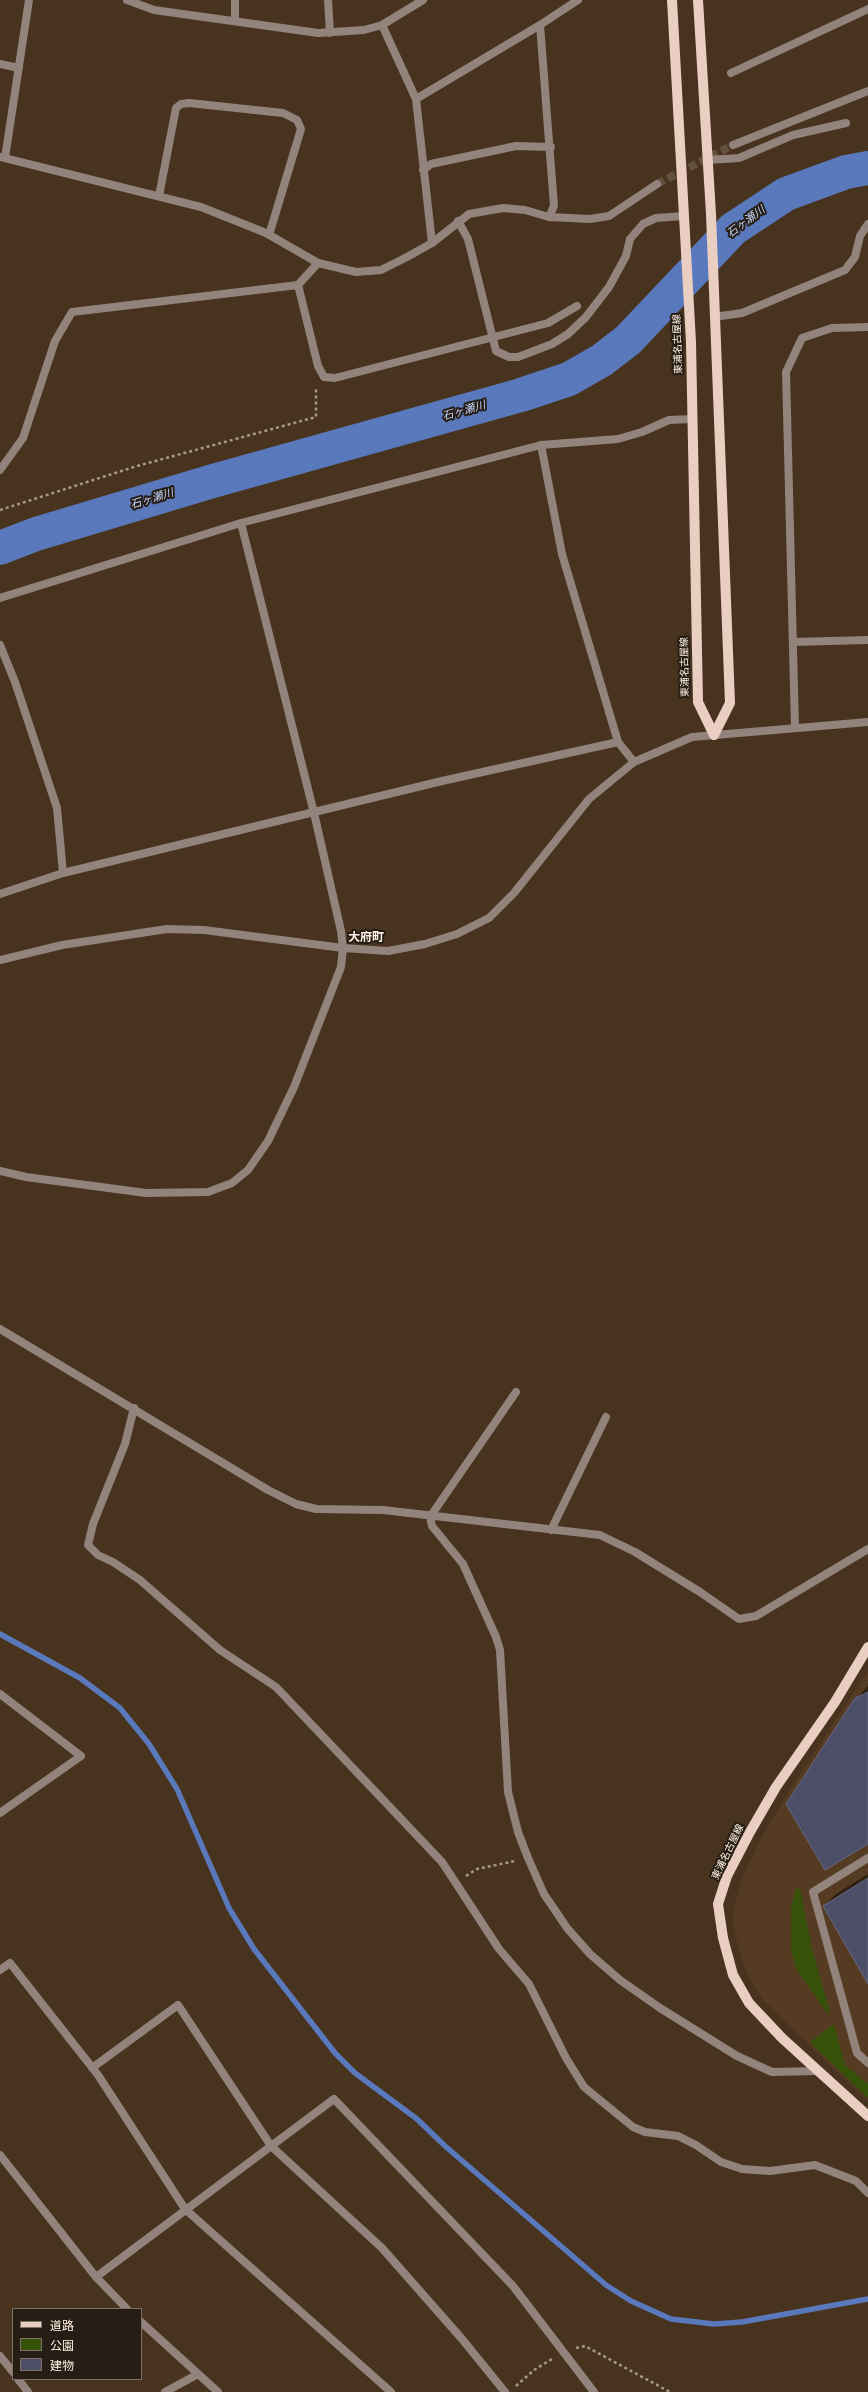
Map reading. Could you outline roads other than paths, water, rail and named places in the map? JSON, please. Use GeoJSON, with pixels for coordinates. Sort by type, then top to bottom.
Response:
{"type":"FeatureCollection","features":[{"type":"Feature","properties":{"kind":"main road","name":"東浦名古屋線"},"geometry":{"type":"LineString","coordinates":[[672,0],[691,342],[698,702],[714,735]]}},
{"type":"Feature","properties":{"kind":"main road"},"geometry":{"type":"LineString","coordinates":[[698,0],[711,214],[713,306],[730,703],[714,735]]}},
{"type":"Feature","properties":{"kind":"main road","name":"東浦名古屋線"},"geometry":{"type":"LineString","coordinates":[[868,1646],[835,1702],[776,1787],[727,1876],[718,1904],[733,1975],[749,2003],[817,2071],[868,2116]]}},
{"type":"Feature","properties":{"kind":"street"},"geometry":{"type":"LineString","coordinates":[[29,0],[19,68],[2,158],[201,207],[269,235],[318,263],[356,272],[381,270],[432,243],[468,214],[503,208],[549,217],[590,219],[613,215],[657,184]]}},
{"type":"Feature","properties":{"kind":"street"},"geometry":{"type":"LineString","coordinates":[[127,0],[154,10],[330,33],[364,30],[382,25],[423,0]]}},
{"type":"Feature","properties":{"kind":"street"},"geometry":{"type":"LineString","coordinates":[[235,0],[235,20]]}},
{"type":"Feature","properties":{"kind":"street"},"geometry":{"type":"LineString","coordinates":[[328,0],[330,33]]}},
{"type":"Feature","properties":{"kind":"street"},"geometry":{"type":"LineString","coordinates":[[416,99],[540,25],[578,0]]}},
{"type":"Feature","properties":{"kind":"street"},"geometry":{"type":"LineString","coordinates":[[731,73],[868,9]]}},
{"type":"Feature","properties":{"kind":"street"},"geometry":{"type":"LineString","coordinates":[[382,25],[416,99],[432,243]]}},
{"type":"Feature","properties":{"kind":"street"},"geometry":{"type":"LineString","coordinates":[[540,25],[554,206],[549,217]]}},
{"type":"Feature","properties":{"kind":"street"},"geometry":{"type":"LineString","coordinates":[[0,64],[19,68]]}},
{"type":"Feature","properties":{"kind":"street"},"geometry":{"type":"LineString","coordinates":[[733,144],[868,92]]}},
{"type":"Feature","properties":{"kind":"street"},"geometry":{"type":"LineString","coordinates":[[159,196],[176,108],[181,104],[189,103],[283,113],[297,120],[301,129],[269,235]]}},
{"type":"Feature","properties":{"kind":"street"},"geometry":{"type":"LineString","coordinates":[[707,160],[739,158],[793,135],[846,123]]}},
{"type":"Feature","properties":{"kind":"street"},"geometry":{"type":"LineString","coordinates":[[424,170],[431,164],[516,146],[550,147]]}},
{"type":"Feature","properties":{"kind":"street"},"geometry":{"type":"LineString","coordinates":[[458,221],[468,240],[494,338],[496,351],[500,354],[518,357],[552,344],[568,334],[586,317],[609,287],[626,256],[630,239],[639,228],[656,218],[683,216]]}},
{"type":"Feature","properties":{"kind":"street"},"geometry":{"type":"LineString","coordinates":[[714,317],[742,313],[844,270],[855,257],[860,236],[868,224]]}},
{"type":"Feature","properties":{"kind":"street"},"geometry":{"type":"LineString","coordinates":[[0,470],[23,438],[55,341],[72,312],[298,285],[318,263]]}},
{"type":"Feature","properties":{"kind":"street"},"geometry":{"type":"LineString","coordinates":[[298,285],[314,354],[324,377],[335,378],[548,323],[577,306]]}},
{"type":"Feature","properties":{"kind":"street"},"geometry":{"type":"LineString","coordinates":[[795,728],[786,372],[802,338],[832,328],[868,327]]}},
{"type":"Feature","properties":{"kind":"street"},"geometry":{"type":"LineString","coordinates":[[0,598],[241,523],[541,444],[618,439],[642,432],[669,420],[692,419]]}},
{"type":"Feature","properties":{"kind":"street"},"geometry":{"type":"LineString","coordinates":[[541,444],[562,554],[618,742],[634,762]]}},
{"type":"Feature","properties":{"kind":"street"},"geometry":{"type":"LineString","coordinates":[[0,1171],[26,1177],[146,1193],[208,1192],[232,1183],[248,1170],[268,1141],[294,1087],[341,967],[343,948],[341,931],[314,813],[241,523]]}},
{"type":"Feature","properties":{"kind":"street"},"geometry":{"type":"LineString","coordinates":[[793,642],[868,640]]}},
{"type":"Feature","properties":{"kind":"street"},"geometry":{"type":"LineString","coordinates":[[0,645],[15,682],[57,808],[63,873]]}},
{"type":"Feature","properties":{"kind":"street"},"geometry":{"type":"LineString","coordinates":[[0,960],[62,945],[167,929],[204,930],[252,935],[343,948],[388,951],[425,944],[457,934],[490,918],[514,893],[589,799],[634,762],[692,737],[868,722]]}},
{"type":"Feature","properties":{"kind":"street"},"geometry":{"type":"LineString","coordinates":[[0,894],[63,873],[442,781],[618,742]]}},
{"type":"Feature","properties":{"kind":"street"},"geometry":{"type":"LineString","coordinates":[[0,1329],[134,1408],[268,1490],[296,1504],[316,1509],[383,1510],[430,1517],[600,1535],[628,1549],[700,1592],[739,1619],[756,1616],[868,1549]]}},
{"type":"Feature","properties":{"kind":"street"},"geometry":{"type":"LineString","coordinates":[[516,1392],[430,1517],[432,1526],[463,1564],[498,1643],[508,1792],[518,1832],[528,1858],[544,1894],[567,1928],[590,1954],[620,1980],[660,2008],[737,2056],[772,2072],[817,2071]]}},
{"type":"Feature","properties":{"kind":"street"},"geometry":{"type":"LineString","coordinates":[[134,1408],[125,1444],[93,1524],[88,1545],[98,1555],[114,1562],[140,1580],[220,1650],[276,1687],[432,1851],[456,1882],[499,1949],[528,1984],[566,2058],[584,2087],[632,2127],[645,2132],[678,2136],[696,2145],[721,2162],[742,2169],[770,2171],[815,2165],[856,2181],[868,2193]]}},
{"type":"Feature","properties":{"kind":"street"},"geometry":{"type":"LineString","coordinates":[[551,1530],[606,1417]]}},
{"type":"Feature","properties":{"kind":"street"},"geometry":{"type":"LineString","coordinates":[[0,1694],[81,1756],[0,1813]]}},
{"type":"Feature","properties":{"kind":"street"},"geometry":{"type":"LineString","coordinates":[[868,1858],[813,1892],[857,2053],[868,2063]]}},
{"type":"Feature","properties":{"kind":"street"},"geometry":{"type":"LineString","coordinates":[[0,1970],[10,1963],[92,2068],[185,2209],[392,2392]]}},
{"type":"Feature","properties":{"kind":"street"},"geometry":{"type":"LineString","coordinates":[[92,2068],[178,2005],[271,2146],[382,2248],[462,2339],[505,2392]]}},
{"type":"Feature","properties":{"kind":"street"},"geometry":{"type":"LineString","coordinates":[[96,2277],[334,2099],[513,2286],[594,2392]]}},
{"type":"Feature","properties":{"kind":"street"},"geometry":{"type":"LineString","coordinates":[[0,2155],[96,2277],[126,2308]]}},
{"type":"Feature","properties":{"kind":"street"},"geometry":{"type":"LineString","coordinates":[[142,2323],[218,2392]]}},
{"type":"Feature","properties":{"kind":"street"},"geometry":{"type":"LineString","coordinates":[[0,2356],[12,2371]]}},
{"type":"Feature","properties":{"kind":"street"},"geometry":{"type":"LineString","coordinates":[[165,2392],[198,2374]]}},
{"type":"Feature","properties":{"kind":"street"},"geometry":{"type":"LineString","coordinates":[[19,2380],[28,2392]]}},
{"type":"Feature","properties":{"kind":"waterway","name":"石ヶ瀬川"},"geometry":{"type":"LineString","coordinates":[[0,548],[36,534],[213,481],[521,395],[569,379],[602,360],[628,340],[733,229],[786,194],[846,172],[868,168]]}},
{"type":"Feature","properties":{"kind":"waterway"},"geometry":{"type":"LineString","coordinates":[[0,1634],[80,1678],[120,1708],[149,1744],[177,1789],[229,1908],[254,1949],[335,2053],[355,2073],[417,2119],[445,2146],[606,2285],[631,2301],[671,2319],[714,2324],[742,2322],[868,2299]]}},
{"type":"Feature","properties":{"kind":"tunnel"},"geometry":{"type":"LineString","coordinates":[[657,184],[733,145]]}},
{"type":"Feature","properties":{"kind":"district","name":"大府町"},"geometry":{"type":"Point","coordinates":[366,938]}}]}
